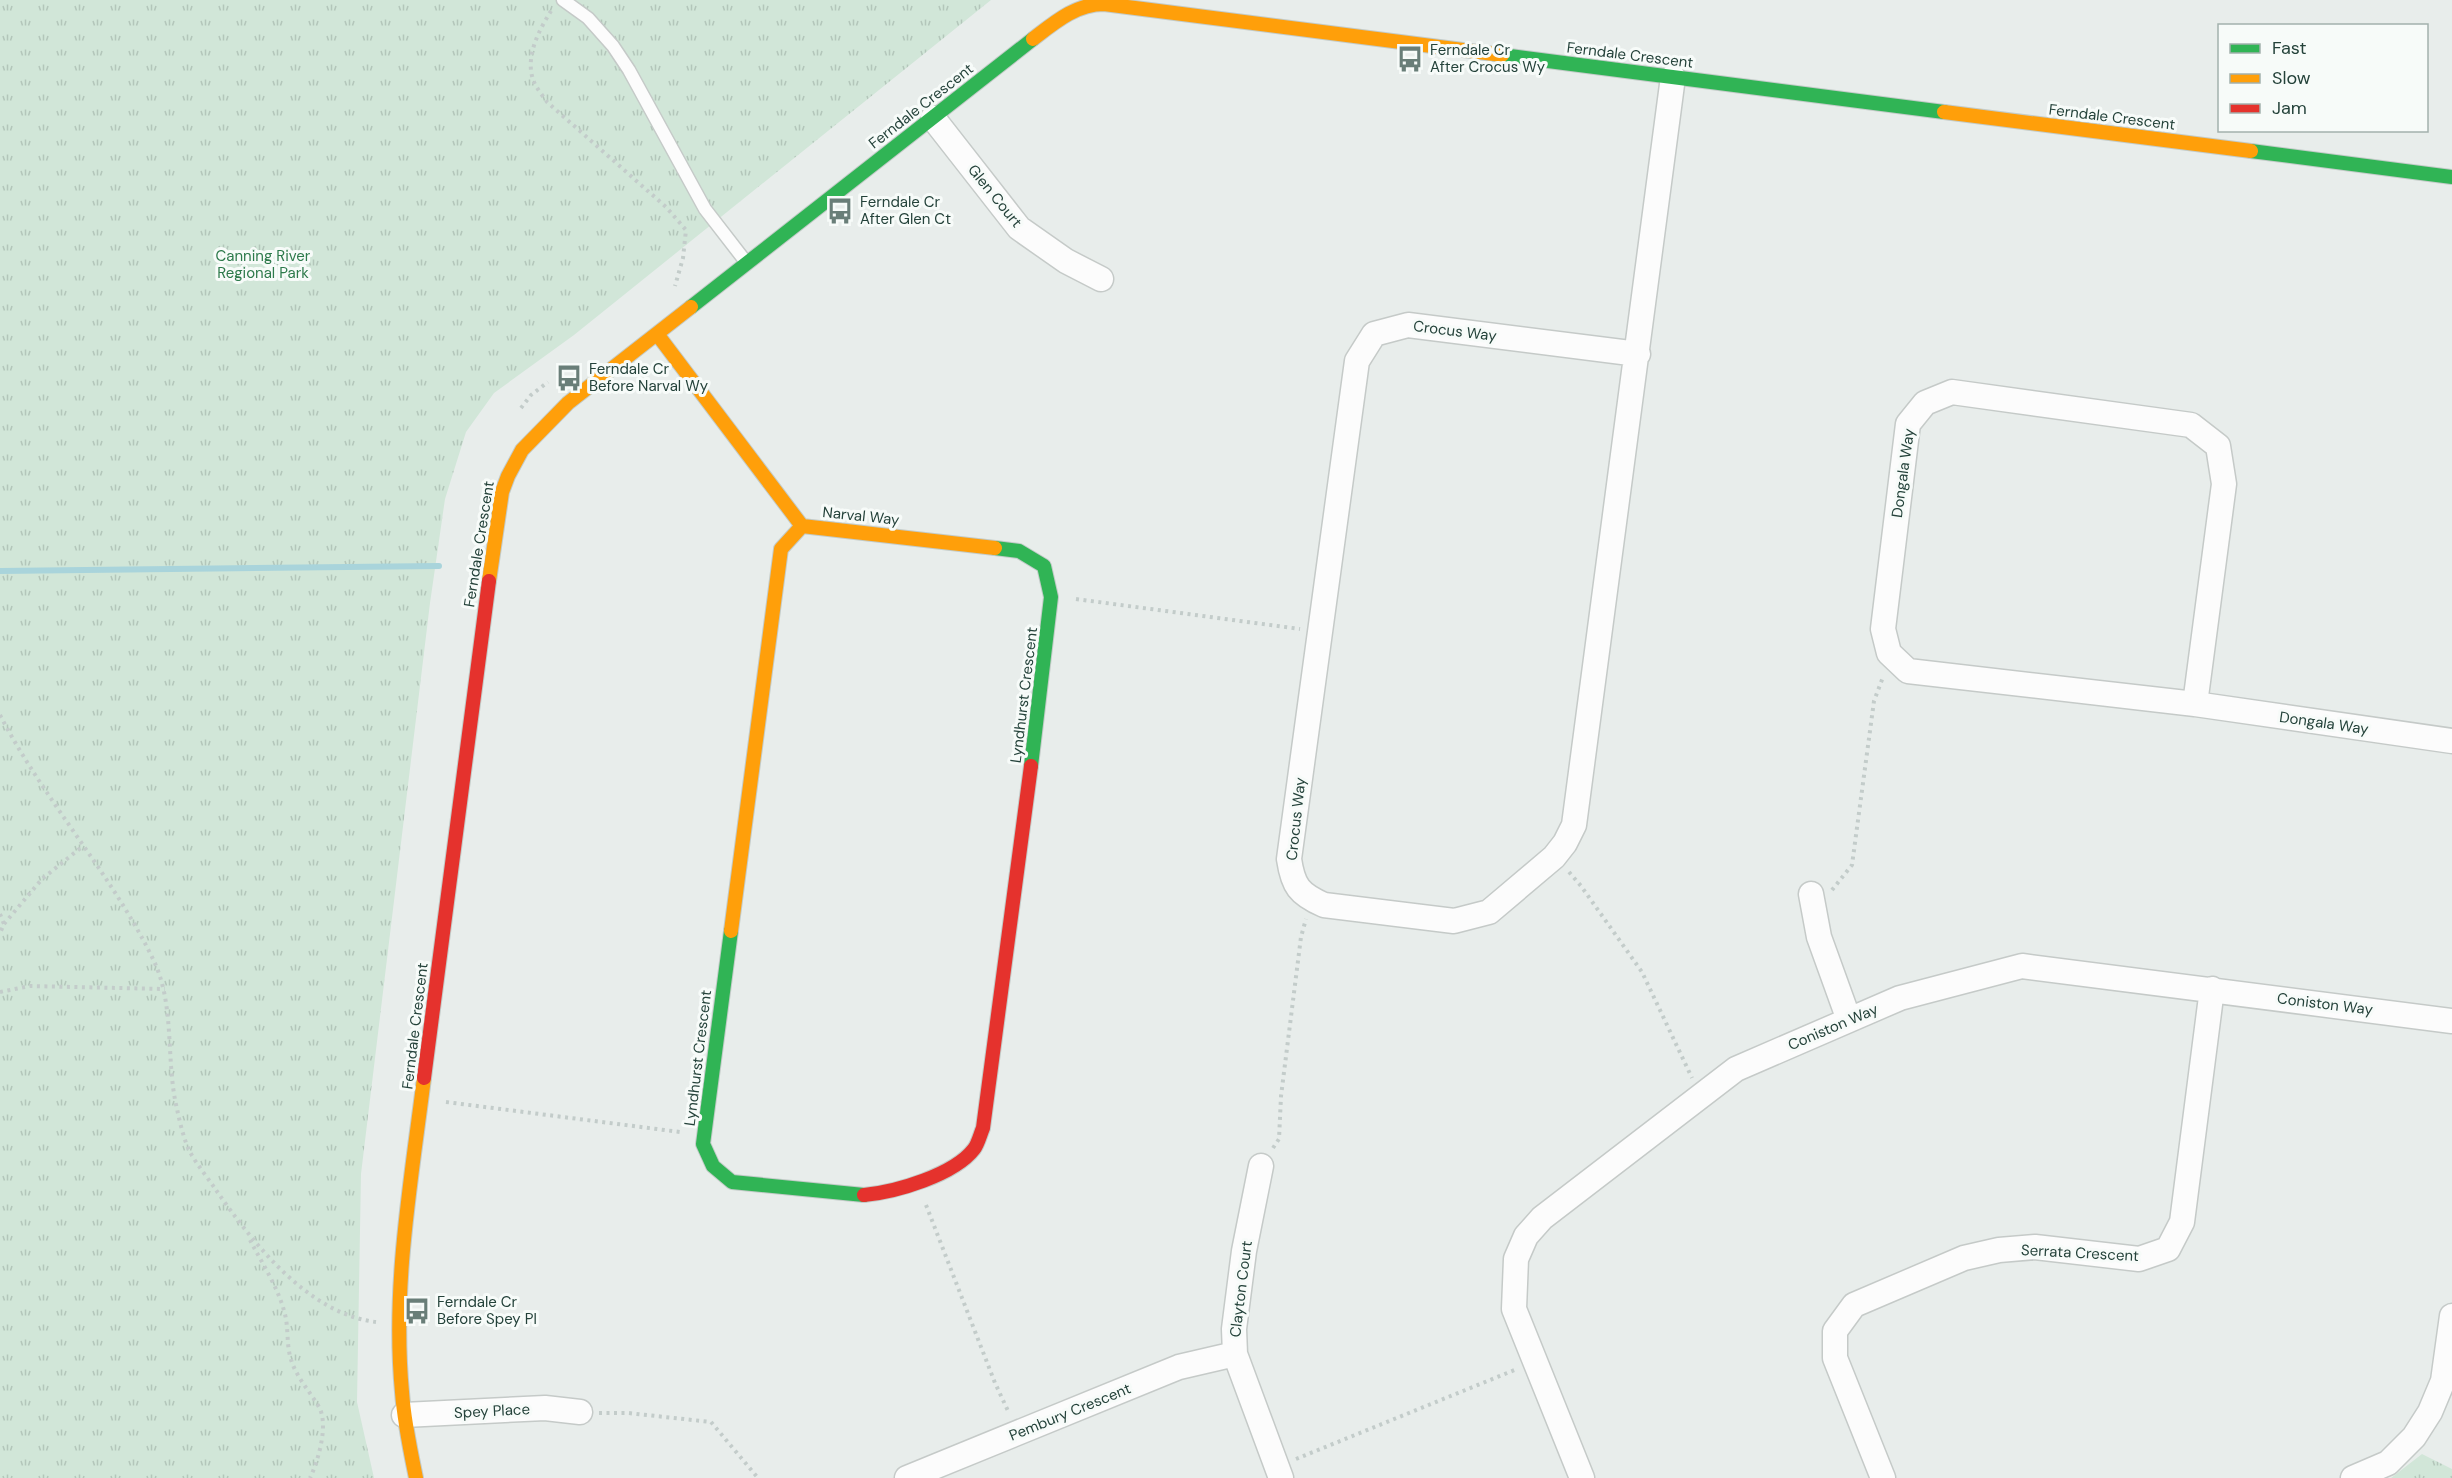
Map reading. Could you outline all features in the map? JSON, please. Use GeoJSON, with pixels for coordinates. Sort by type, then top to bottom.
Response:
{"type":"FeatureCollection","features":[{"type":"Feature","properties":{"kind":"street","name":"Ferndale Crescent"},"geometry":{"type":"LineString","coordinates":[[416,1478],[404,1415],[399,1322],[404,1233],[503,484],[512,463],[538,430],[568,403],[1043,31],[1087,3],[1110,5],[2452,173]]}},
{"type":"Feature","properties":{"kind":"street"},"geometry":{"type":"LineString","coordinates":[[1311,899],[1324,905],[1454,921],[1489,912],[1554,857],[1565,843],[1574,825],[1673,77]]}},
{"type":"Feature","properties":{"kind":"street","name":"Glen Court"},"geometry":{"type":"LineString","coordinates":[[933,118],[1019,228],[1066,261],[1101,279]]}},
{"type":"Feature","properties":{"kind":"street","name":"Crocus Way"},"geometry":{"type":"LineString","coordinates":[[1311,899],[1293,881],[1289,859],[1357,361],[1374,334],[1408,325],[1638,354]]}},
{"type":"Feature","properties":{"kind":"street","name":"Narval Way"},"geometry":{"type":"LineString","coordinates":[[657,334],[802,526],[1019,551],[1044,566]]}},
{"type":"Feature","properties":{"kind":"street","name":"Dongala Way"},"geometry":{"type":"LineString","coordinates":[[2195,704],[2223,484],[2218,446],[2190,425],[1952,392],[1925,403],[1908,424],[1883,629],[1889,653],[1908,670],[2195,704],[2452,741]]}},
{"type":"Feature","properties":{"kind":"street","name":"Lyndhurst Crescent"},"geometry":{"type":"LineString","coordinates":[[802,526],[781,549],[703,1144],[713,1166],[732,1182],[863,1195],[885,1193],[951,1169],[974,1149],[983,1128],[1048,637],[1051,597],[1044,566]]}},
{"type":"Feature","properties":{"kind":"street"},"geometry":{"type":"LineString","coordinates":[[1811,894],[1819,938],[1849,1020]]}},
{"type":"Feature","properties":{"kind":"street","name":"Coniston Way"},"geometry":{"type":"LineString","coordinates":[[1582,1478],[1514,1310],[1516,1259],[1526,1236],[1542,1218],[1736,1069],[1900,998],[2022,966],[2452,1021]]}},
{"type":"Feature","properties":{"kind":"street","name":"Serrata Crescent"},"geometry":{"type":"LineString","coordinates":[[1883,1478],[1835,1358],[1835,1331],[1854,1305],[1964,1258],[1999,1250],[2035,1247],[2139,1259],[2168,1248],[2182,1222],[2212,989]]}},
{"type":"Feature","properties":{"kind":"street","name":"Clayton Court"},"geometry":{"type":"LineString","coordinates":[[1261,1166],[1236,1305],[1235,1354],[1279,1473]]}},
{"type":"Feature","properties":{"kind":"street"},"geometry":{"type":"LineString","coordinates":[[2353,1478],[2388,1462],[2414,1437],[2430,1412],[2444,1381],[2452,1316]]}},
{"type":"Feature","properties":{"kind":"street","name":"Pembury Crescent"},"geometry":{"type":"LineString","coordinates":[[907,1478],[1179,1367],[1235,1354]]}},
{"type":"Feature","properties":{"kind":"street","name":"Spey Place"},"geometry":{"type":"LineString","coordinates":[[404,1415],[545,1408],[580,1413]]}},
{"type":"Feature","properties":{"kind":"lane"},"geometry":{"type":"LineString","coordinates":[[558,4],[588,18],[613,46],[629,70],[705,209],[747,263]]}},
{"type":"Feature","properties":{"kind":"path"},"geometry":{"type":"LineString","coordinates":[[558,4],[543,24],[530,59],[534,82],[547,102],[666,207],[686,230],[683,258],[674,290]]}},
{"type":"Feature","properties":{"kind":"path"},"geometry":{"type":"LineString","coordinates":[[1051,597],[1319,632]]}},
{"type":"Feature","properties":{"kind":"path"},"geometry":{"type":"LineString","coordinates":[[1811,894],[1831,892],[1852,865],[1874,701],[1886,669],[1895,659]]}},
{"type":"Feature","properties":{"kind":"path"},"geometry":{"type":"LineString","coordinates":[[0,715],[16,745],[147,948],[165,989],[176,1108],[190,1152],[249,1237],[286,1317],[290,1357],[301,1382],[321,1410],[323,1432],[316,1464],[310,1477],[318,1478]]}},
{"type":"Feature","properties":{"kind":"path"},"geometry":{"type":"LineString","coordinates":[[0,933],[4,924],[42,879],[83,846]]}},
{"type":"Feature","properties":{"kind":"path"},"geometry":{"type":"LineString","coordinates":[[1554,857],[1581,886],[1642,972],[1686,1070],[1703,1093]]}},
{"type":"Feature","properties":{"kind":"path"},"geometry":{"type":"LineString","coordinates":[[1261,1166],[1279,1139],[1281,1096],[1301,937],[1311,899]]}},
{"type":"Feature","properties":{"kind":"path"},"geometry":{"type":"LineString","coordinates":[[0,914],[4,924]]}},
{"type":"Feature","properties":{"kind":"path"},"geometry":{"type":"LineString","coordinates":[[0,992],[30,986],[165,989]]}},
{"type":"Feature","properties":{"kind":"path"},"geometry":{"type":"LineString","coordinates":[[422,1099],[670,1131],[705,1133]]}},
{"type":"Feature","properties":{"kind":"path"},"geometry":{"type":"LineString","coordinates":[[919,1182],[929,1216],[977,1338],[1018,1433]]}},
{"type":"Feature","properties":{"kind":"path"},"geometry":{"type":"LineString","coordinates":[[249,1237],[302,1289],[358,1320],[377,1322]]}},
{"type":"Feature","properties":{"kind":"path"},"geometry":{"type":"LineString","coordinates":[[1279,1473],[1534,1362]]}},
{"type":"Feature","properties":{"kind":"path"},"geometry":{"type":"LineString","coordinates":[[580,1413],[628,1413],[711,1422],[758,1478]]}},
{"type":"Feature","properties":{"kind":"green space","name":"Canning River Regional Park"},"geometry":{"type":"Polygon","coordinates":[[[0,0],[991,0],[574,335],[494,393],[466,432],[445,499],[430,603],[361,1174],[357,1402],[374,1478],[0,1478],[0,0]]]}},
{"type":"Feature","properties":{"kind":"green space"},"geometry":{"type":"Polygon","coordinates":[[[2422,1454],[2452,1469],[2452,1478],[2391,1478],[2422,1454]]]}},
{"type":"Feature","properties":{"kind":"waterway"},"geometry":{"type":"LineString","coordinates":[[0,571],[439,566]]}},
{"type":"Feature","properties":{"kind":"traffic: fast"},"geometry":{"type":"LineString","coordinates":[[691,307],[1033,39]]}},
{"type":"Feature","properties":{"kind":"traffic: fast"},"geometry":{"type":"LineString","coordinates":[[1502,55],[1944,112]]}},
{"type":"Feature","properties":{"kind":"traffic: fast"},"geometry":{"type":"LineString","coordinates":[[2251,151],[2452,177]]}},
{"type":"Feature","properties":{"kind":"traffic: fast"},"geometry":{"type":"LineString","coordinates":[[995,548],[1019,551],[1044,566],[1051,597],[1031,766]]}},
{"type":"Feature","properties":{"kind":"traffic: fast"},"geometry":{"type":"LineString","coordinates":[[731,931],[703,1144],[713,1166],[732,1182],[864,1195]]}},
{"type":"Feature","properties":{"kind":"traffic: slow"},"geometry":{"type":"LineString","coordinates":[[1033,39],[1058,20],[1075,11],[1104,4],[1502,55]]}},
{"type":"Feature","properties":{"kind":"traffic: slow"},"geometry":{"type":"LineString","coordinates":[[1944,112],[2251,151]]}},
{"type":"Feature","properties":{"kind":"traffic: slow"},"geometry":{"type":"LineString","coordinates":[[489,581],[502,492],[522,450],[568,403],[691,307]]}},
{"type":"Feature","properties":{"kind":"traffic: slow"},"geometry":{"type":"LineString","coordinates":[[657,334],[802,526],[995,548]]}},
{"type":"Feature","properties":{"kind":"traffic: slow"},"geometry":{"type":"LineString","coordinates":[[731,931],[781,549],[802,526]]}},
{"type":"Feature","properties":{"kind":"traffic: slow"},"geometry":{"type":"LineString","coordinates":[[416,1478],[403,1403],[399,1313],[404,1235],[424,1078]]}},
{"type":"Feature","properties":{"kind":"traffic: jam"},"geometry":{"type":"LineString","coordinates":[[424,1078],[489,581]]}},
{"type":"Feature","properties":{"kind":"traffic: jam"},"geometry":{"type":"LineString","coordinates":[[864,1195],[924,1181],[953,1167],[965,1158],[978,1142],[983,1128],[1031,766]]}},
{"type":"Feature","properties":{"kind":"place","name":"Ferndale Cr After Crocus Wy"},"geometry":{"type":"Point","coordinates":[1410,59]}},
{"type":"Feature","properties":{"kind":"place","name":"Ferndale Cr After Glen Ct"},"geometry":{"type":"Point","coordinates":[840,211]}},
{"type":"Feature","properties":{"kind":"place","name":"Ferndale Cr Before Narval Wy"},"geometry":{"type":"Point","coordinates":[569,378]}},
{"type":"Feature","properties":{"kind":"place","name":"Ferndale Cr Before Spey Pl"},"geometry":{"type":"Point","coordinates":[417,1311]}}]}
